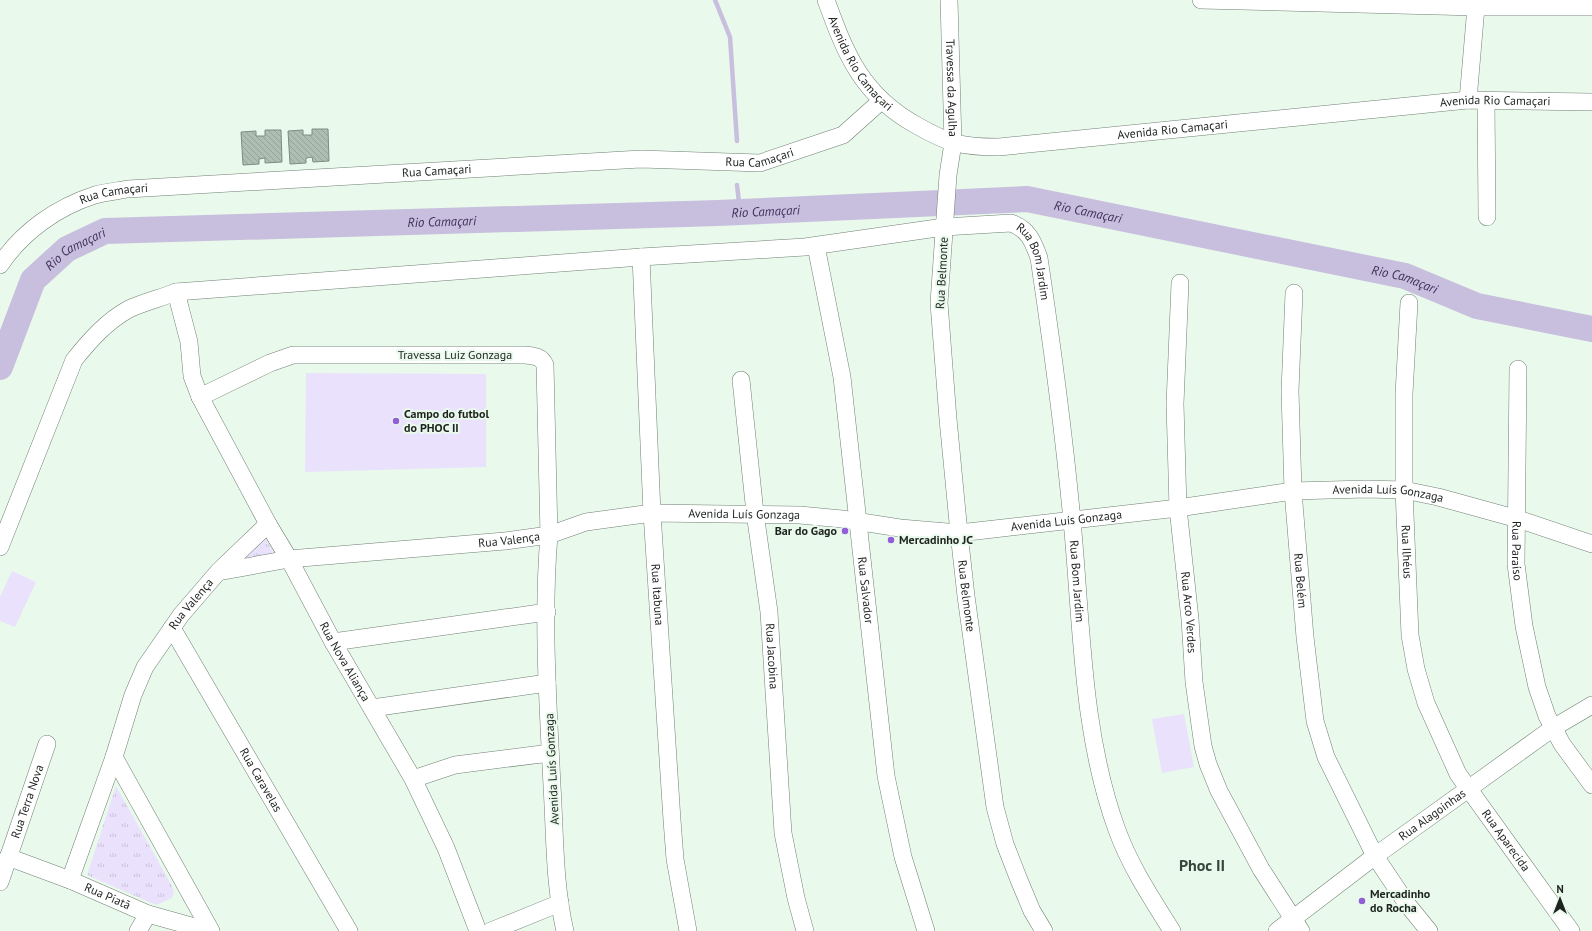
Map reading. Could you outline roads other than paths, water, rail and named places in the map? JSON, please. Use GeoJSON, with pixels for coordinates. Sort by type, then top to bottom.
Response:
{"type":"FeatureCollection","features":[{"type":"Feature","properties":{"kind":"street","name":"Avenida Rio Camaçari"},"geometry":{"type":"LineString","coordinates":[[826,0],[838,32],[854,64],[865,83],[881,101],[901,117],[953,143],[971,147],[999,147],[1468,100],[1592,102]]}},
{"type":"Feature","properties":{"kind":"street","name":"Travessa da Agulha"},"geometry":{"type":"LineString","coordinates":[[945,219],[948,175],[953,143],[949,0]]}},
{"type":"Feature","properties":{"kind":"street"},"geometry":{"type":"LineString","coordinates":[[1201,0],[1476,6],[1592,6]]}},
{"type":"Feature","properties":{"kind":"street"},"geometry":{"type":"LineString","coordinates":[[1468,100],[1476,6]]}},
{"type":"Feature","properties":{"kind":"street","name":"Rua Camaçari"},"geometry":{"type":"LineString","coordinates":[[0,265],[22,237],[64,208],[95,195],[128,189],[641,159],[760,163],[843,135],[881,101]]}},
{"type":"Feature","properties":{"kind":"street"},"geometry":{"type":"LineString","coordinates":[[1486,101],[1488,217]]}},
{"type":"Feature","properties":{"kind":"street","name":"Rua Bom Jardim"},"geometry":{"type":"LineString","coordinates":[[0,547],[74,360],[89,341],[106,324],[129,309],[176,292],[641,257],[816,246],[945,219],[1011,223],[1020,226],[1028,234],[1034,244],[1039,258],[1072,520],[1086,679],[1094,743],[1101,780],[1117,832],[1126,851],[1172,931]]}},
{"type":"Feature","properties":{"kind":"street","name":"Rua Belmonte"},"geometry":{"type":"LineString","coordinates":[[945,219],[939,303],[948,419],[966,596],[995,806],[1005,844],[1018,880],[1032,911],[1044,931]]}},
{"type":"Feature","properties":{"kind":"street","name":"Rua Salvador"},"geometry":{"type":"LineString","coordinates":[[816,246],[838,351],[886,776],[903,857],[926,931]]}},
{"type":"Feature","properties":{"kind":"street","name":"Rua Itabuna"},"geometry":{"type":"LineString","coordinates":[[641,257],[652,513],[675,859],[688,931]]}},
{"type":"Feature","properties":{"kind":"street","name":"Rua Arco Verdes"},"geometry":{"type":"LineString","coordinates":[[1180,283],[1175,404],[1178,508],[1190,619],[1194,682],[1199,724],[1208,764],[1219,791],[1261,868],[1296,925]]}},
{"type":"Feature","properties":{"kind":"street","name":"Rua Nova Aliança"},"geometry":{"type":"LineString","coordinates":[[176,292],[190,342],[192,376],[200,396],[268,524],[289,559],[332,642],[413,779],[446,848],[478,931]]}},
{"type":"Feature","properties":{"kind":"street","name":"Rua Belém"},"geometry":{"type":"LineString","coordinates":[[1294,292],[1290,391],[1293,491],[1305,637],[1315,721],[1326,757],[1375,856],[1407,904],[1429,931]]}},
{"type":"Feature","properties":{"kind":"street","name":"Rua Ilhéus"},"geometry":{"type":"LineString","coordinates":[[1409,303],[1404,394],[1404,490],[1410,635],[1416,669],[1426,703],[1453,764],[1468,789]]}},
{"type":"Feature","properties":{"kind":"street","name":"Travessa Luiz Gonzaga"},"geometry":{"type":"LineString","coordinates":[[200,396],[270,363],[293,355],[525,355],[539,357],[543,360],[545,365],[549,535]]}},
{"type":"Feature","properties":{"kind":"street","name":"Rua Paraíso"},"geometry":{"type":"LineString","coordinates":[[1518,369],[1518,519],[1516,564],[1524,626],[1537,687],[1553,728],[1592,785]]}},
{"type":"Feature","properties":{"kind":"street","name":"Rua Jacobina"},"geometry":{"type":"LineString","coordinates":[[741,380],[755,513],[769,612],[783,833],[796,898],[805,931]]}},
{"type":"Feature","properties":{"kind":"street","name":"Avenida Luís Gonzaga"},"geometry":{"type":"LineString","coordinates":[[565,931],[560,903],[550,753],[546,612],[546,578],[549,535],[586,522],[652,513],[755,513],[822,517],[900,528],[959,533],[1178,508],[1293,491],[1366,488],[1404,490],[1438,497],[1518,519],[1592,544]]}},
{"type":"Feature","properties":{"kind":"street"},"geometry":{"type":"LineString","coordinates":[[218,572],[268,524]]}},
{"type":"Feature","properties":{"kind":"street","name":"Rua Valença"},"geometry":{"type":"LineString","coordinates":[[70,880],[114,757],[133,695],[145,667],[172,628],[218,572],[289,559],[482,543],[549,535]]}},
{"type":"Feature","properties":{"kind":"street"},"geometry":{"type":"LineString","coordinates":[[332,642],[546,612]]}},
{"type":"Feature","properties":{"kind":"street","name":"Rua Caravelas"},"geometry":{"type":"LineString","coordinates":[[172,628],[349,931]]}},
{"type":"Feature","properties":{"kind":"street"},"geometry":{"type":"LineString","coordinates":[[372,708],[548,683]]}},
{"type":"Feature","properties":{"kind":"street","name":"Rua Alagoinhas"},"geometry":{"type":"LineString","coordinates":[[1277,931],[1296,925],[1375,856],[1553,728],[1592,705]]}},
{"type":"Feature","properties":{"kind":"street","name":"Rua Terra Nova"},"geometry":{"type":"LineString","coordinates":[[0,882],[47,744]]}},
{"type":"Feature","properties":{"kind":"street"},"geometry":{"type":"LineString","coordinates":[[413,779],[455,765],[550,753]]}},
{"type":"Feature","properties":{"kind":"street"},"geometry":{"type":"LineString","coordinates":[[114,757],[210,931]]}},
{"type":"Feature","properties":{"kind":"street","name":"Rua Aparecida"},"geometry":{"type":"LineString","coordinates":[[1468,789],[1571,931]]}},
{"type":"Feature","properties":{"kind":"street","name":"Rua Piatã"},"geometry":{"type":"LineString","coordinates":[[8,857],[70,880],[148,914],[210,931]]}},
{"type":"Feature","properties":{"kind":"street"},"geometry":{"type":"LineString","coordinates":[[491,931],[560,903]]}},
{"type":"Feature","properties":{"kind":"street"},"geometry":{"type":"LineString","coordinates":[[138,931],[148,914]]}},
{"type":"Feature","properties":{"kind":"waterway"},"geometry":{"type":"LineString","coordinates":[[715,0],[730,37],[737,141]]}},
{"type":"Feature","properties":{"kind":"waterway"},"geometry":{"type":"LineString","coordinates":[[737,185],[740,211]]}},
{"type":"Feature","properties":{"kind":"waterway","name":"Rio Camaçari"},"geometry":{"type":"LineString","coordinates":[[0,367],[33,280],[67,249],[105,231],[718,213],[1027,199],[1405,276],[1477,306],[1592,329]]}},
{"type":"Feature","properties":{"kind":"place","name":"Campo do futbol do PHOC II"},"geometry":{"type":"Point","coordinates":[396,421]}},
{"type":"Feature","properties":{"kind":"place","name":"Bar do Gago"},"geometry":{"type":"Point","coordinates":[845,531]}},
{"type":"Feature","properties":{"kind":"place","name":"Mercadinho JC"},"geometry":{"type":"Point","coordinates":[891,540]}},
{"type":"Feature","properties":{"kind":"place","name":"Mercadinho do Rocha"},"geometry":{"type":"Point","coordinates":[1362,901]}},
{"type":"Feature","properties":{"kind":"district","name":"Phoc II"},"geometry":{"type":"Point","coordinates":[1202,865]}}]}
